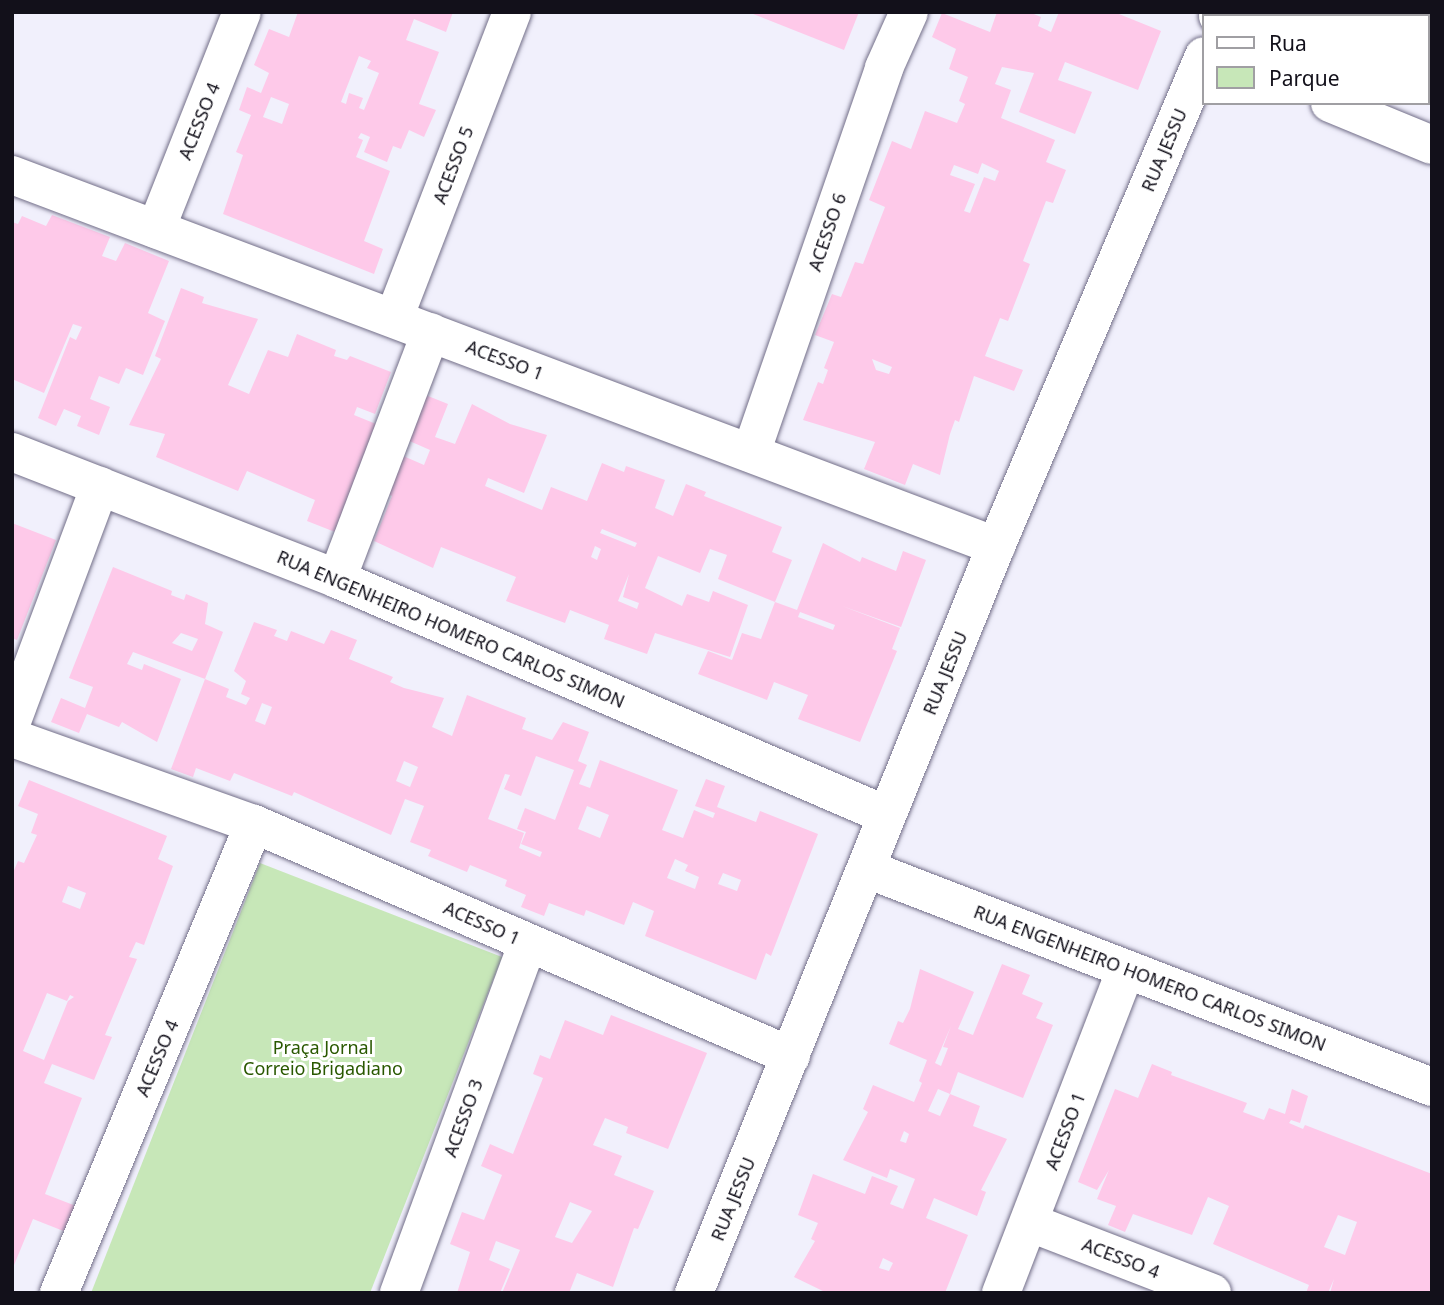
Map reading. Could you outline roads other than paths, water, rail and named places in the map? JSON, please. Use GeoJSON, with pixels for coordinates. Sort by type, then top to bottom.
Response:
{"type":"FeatureCollection","features":[{"type":"Feature","properties":{"kind":"street","name":"ACESSO 4"},"geometry":{"type":"LineString","coordinates":[[156,229],[242,12]]}},
{"type":"Feature","properties":{"kind":"street","name":"ACESSO 5"},"geometry":{"type":"LineString","coordinates":[[394,318],[512,12]]}},
{"type":"Feature","properties":{"kind":"street","name":"ACESSO 6"},"geometry":{"type":"LineString","coordinates":[[751,453],[884,68],[909,12]]}},
{"type":"Feature","properties":{"kind":"street","name":"RUA JESSU"},"geometry":{"type":"LineString","coordinates":[[694,1293],[996,546],[1202,61]]}},
{"type":"Feature","properties":{"kind":"street"},"geometry":{"type":"LineString","coordinates":[[1335,105],[1432,145]]}},
{"type":"Feature","properties":{"kind":"street","name":"ACESSO 1"},"geometry":{"type":"LineString","coordinates":[[12,175],[996,546]]}},
{"type":"Feature","properties":{"kind":"street"},"geometry":{"type":"LineString","coordinates":[[337,579],[431,332]]}},
{"type":"Feature","properties":{"kind":"street","name":"RUA ENGENHEIRO HOMERO CARLOS SIMON"},"geometry":{"type":"LineString","coordinates":[[12,452],[337,579],[886,815]]}},
{"type":"Feature","properties":{"kind":"street"},"geometry":{"type":"LineString","coordinates":[[12,721],[100,486]]}},
{"type":"Feature","properties":{"kind":"street","name":"ACESSO 1"},"geometry":{"type":"LineString","coordinates":[[12,737],[254,824],[791,1056]]}},
{"type":"Feature","properties":{"kind":"street","name":"ACESSO 4"},"geometry":{"type":"LineString","coordinates":[[59,1293],[254,824]]}},
{"type":"Feature","properties":{"kind":"street","name":"RUA ENGENHEIRO HOMERO CARLOS SIMON"},"geometry":{"type":"LineString","coordinates":[[867,869],[1432,1087]]}},
{"type":"Feature","properties":{"kind":"street","name":"ACESSO 3"},"geometry":{"type":"LineString","coordinates":[[399,1293],[528,943]]}},
{"type":"Feature","properties":{"kind":"street","name":"ACESSO 1"},"geometry":{"type":"LineString","coordinates":[[1001,1293],[1031,1223],[1126,969]]}},
{"type":"Feature","properties":{"kind":"street","name":"ACESSO 4"},"geometry":{"type":"LineString","coordinates":[[1031,1223],[1212,1293]]}},
{"type":"Feature","properties":{"kind":"park label","name":"Praça Jornal Correio Brigadiano"},"geometry":{"type":"Point","coordinates":[323,1058]}}]}
